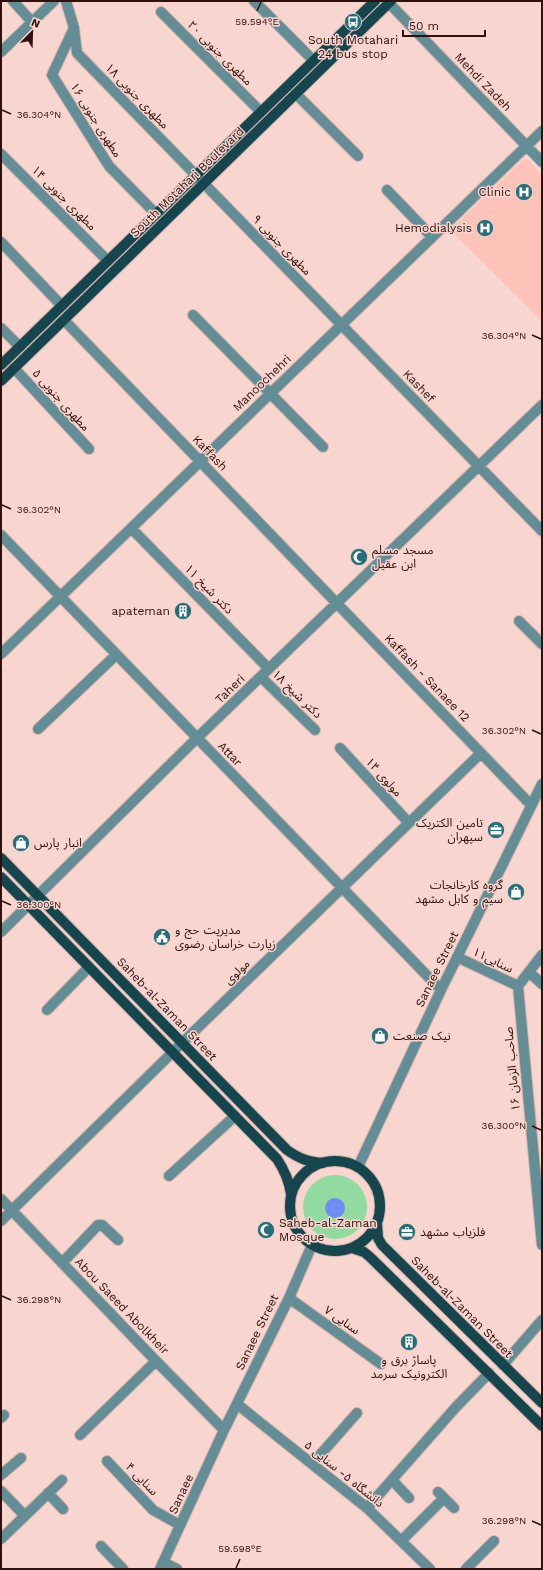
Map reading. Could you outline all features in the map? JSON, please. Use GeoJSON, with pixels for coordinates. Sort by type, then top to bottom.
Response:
{"type":"FeatureCollection","features":[{"type":"Feature","properties":{"kind":"main road","name":"South Motahari Boulevard"},"geometry":{"type":"LineString","coordinates":[[1,365],[375,1]]}},
{"type":"Feature","properties":{"kind":"main road","name":"South Motahari Boulevard"},"geometry":{"type":"LineString","coordinates":[[1,381],[390,2]]}},
{"type":"Feature","properties":{"kind":"main road","name":"Saheb-al-Zaman Street"},"geometry":{"type":"LineString","coordinates":[[1,858],[287,1150],[298,1158],[323,1163]]}},
{"type":"Feature","properties":{"kind":"main road"},"geometry":{"type":"LineString","coordinates":[[1,877],[277,1159],[286,1172],[290,1183],[291,1218],[296,1229],[303,1238],[312,1245],[323,1250],[346,1250],[352,1248],[367,1238],[377,1222],[380,1207],[379,1195],[374,1184],[367,1174],[358,1167],[347,1163],[335,1161],[312,1167],[303,1174],[291,1194]]}},
{"type":"Feature","properties":{"kind":"main road","name":"Saheb-al-Zaman Street"},"geometry":{"type":"LineString","coordinates":[[377,1222],[378,1238],[382,1245],[542,1403]]}},
{"type":"Feature","properties":{"kind":"main road"},"geometry":{"type":"LineString","coordinates":[[352,1248],[364,1252],[370,1257],[542,1426]]}},
{"type":"Feature","properties":{"kind":"street"},"geometry":{"type":"LineString","coordinates":[[13,1],[32,22]]}},
{"type":"Feature","properties":{"kind":"street"},"geometry":{"type":"LineString","coordinates":[[1,52],[54,1]]}},
{"type":"Feature","properties":{"kind":"street"},"geometry":{"type":"LineString","coordinates":[[66,1],[74,28]]}},
{"type":"Feature","properties":{"kind":"street"},"geometry":{"type":"LineString","coordinates":[[254,1],[314,61]]}},
{"type":"Feature","properties":{"kind":"street","name":"Mehdi Zadeh"},"geometry":{"type":"LineString","coordinates":[[390,2],[542,162]]}},
{"type":"Feature","properties":{"kind":"street","name":"مطهری جنوبی ۲۰"},"geometry":{"type":"LineString","coordinates":[[161,12],[261,112]]}},
{"type":"Feature","properties":{"kind":"street","name":"مطهری جنوبی ۱۸"},"geometry":{"type":"LineString","coordinates":[[74,28],[77,53],[204,184]]}},
{"type":"Feature","properties":{"kind":"street","name":"مطهری جنوبی ۱۶"},"geometry":{"type":"LineString","coordinates":[[74,28],[52,75],[109,166],[156,214]]}},
{"type":"Feature","properties":{"kind":"street"},"geometry":{"type":"LineString","coordinates":[[296,94],[358,156]]}},
{"type":"Feature","properties":{"kind":"street","name":"Manoochehri"},"geometry":{"type":"LineString","coordinates":[[1,654],[542,131]]}},
{"type":"Feature","properties":{"kind":"street","name":"مطهری جنوبی ۱۴"},"geometry":{"type":"LineString","coordinates":[[1,154],[108,261]]}},
{"type":"Feature","properties":{"kind":"street","name":"مطهری جنوبی ۹"},"geometry":{"type":"LineString","coordinates":[[204,184],[341,325]]}},
{"type":"Feature","properties":{"kind":"street"},"geometry":{"type":"LineString","coordinates":[[387,190],[432,237]]}},
{"type":"Feature","properties":{"kind":"street"},"geometry":{"type":"LineString","coordinates":[[1,242],[62,306]]}},
{"type":"Feature","properties":{"kind":"street"},"geometry":{"type":"LineString","coordinates":[[193,315],[322,447]]}},
{"type":"Feature","properties":{"kind":"street","name":"Kaffash"},"geometry":{"type":"LineString","coordinates":[[64,320],[337,603]]}},
{"type":"Feature","properties":{"kind":"street","name":"Kashef"},"geometry":{"type":"LineString","coordinates":[[341,325],[542,531]]}},
{"type":"Feature","properties":{"kind":"street"},"geometry":{"type":"LineString","coordinates":[[1,328],[20,347]]}},
{"type":"Feature","properties":{"kind":"street","name":"مطهری جنوبی ۵"},"geometry":{"type":"LineString","coordinates":[[14,368],[89,449]]}},
{"type":"Feature","properties":{"kind":"street","name":"Taheri"},"geometry":{"type":"LineString","coordinates":[[1,932],[197,738],[542,406]]}},
{"type":"Feature","properties":{"kind":"street","name":"دکتر شیخ ۱۱"},"geometry":{"type":"LineString","coordinates":[[131,528],[269,669]]}},
{"type":"Feature","properties":{"kind":"street","name":"Attar"},"geometry":{"type":"LineString","coordinates":[[1,535],[441,990]]}},
{"type":"Feature","properties":{"kind":"street","name":"Kaffash - Sanaee 12"},"geometry":{"type":"LineString","coordinates":[[337,603],[531,806]]}},
{"type":"Feature","properties":{"kind":"street"},"geometry":{"type":"LineString","coordinates":[[519,621],[542,644]]}},
{"type":"Feature","properties":{"kind":"street"},"geometry":{"type":"LineString","coordinates":[[38,729],[116,655]]}},
{"type":"Feature","properties":{"kind":"street","name":"دکتر شیخ ۱۸"},"geometry":{"type":"LineString","coordinates":[[261,677],[315,730]]}},
{"type":"Feature","properties":{"kind":"street","name":"مولوی ۱۴"},"geometry":{"type":"LineString","coordinates":[[340,748],[409,823]]}},
{"type":"Feature","properties":{"kind":"street","name":"مولوی"},"geometry":{"type":"LineString","coordinates":[[1,1221],[172,1052],[481,753]]}},
{"type":"Feature","properties":{"kind":"street","name":"Sanaee Street"},"geometry":{"type":"LineString","coordinates":[[358,1167],[441,990],[542,784]]}},
{"type":"Feature","properties":{"kind":"street"},"geometry":{"type":"LineString","coordinates":[[518,986],[542,955]]}},
{"type":"Feature","properties":{"kind":"street","name":"سنایی۱۱"},"geometry":{"type":"LineString","coordinates":[[457,957],[518,986]]}},
{"type":"Feature","properties":{"kind":"street"},"geometry":{"type":"LineString","coordinates":[[47,1010],[90,968]]}},
{"type":"Feature","properties":{"kind":"street"},"geometry":{"type":"LineString","coordinates":[[529,972],[542,984]]}},
{"type":"Feature","properties":{"kind":"street","name":"صاحب الزمان ۱۶"},"geometry":{"type":"LineString","coordinates":[[518,986],[542,1245]]}},
{"type":"Feature","properties":{"kind":"street"},"geometry":{"type":"LineString","coordinates":[[169,1176],[235,1116]]}},
{"type":"Feature","properties":{"kind":"street","name":"Abou Saeed Abolkheir"},"geometry":{"type":"LineString","coordinates":[[1,1199],[224,1430]]}},
{"type":"Feature","properties":{"kind":"street"},"geometry":{"type":"LineString","coordinates":[[62,1263],[98,1225],[102,1225],[118,1240]]}},
{"type":"Feature","properties":{"kind":"street","name":"Sanaee Street"},"geometry":{"type":"LineString","coordinates":[[224,1430],[312,1245]]}},
{"type":"Feature","properties":{"kind":"street","name":"سنایی ۷"},"geometry":{"type":"LineString","coordinates":[[288,1298],[381,1364]]}},
{"type":"Feature","properties":{"kind":"street"},"geometry":{"type":"LineString","coordinates":[[503,1365],[542,1320]]}},
{"type":"Feature","properties":{"kind":"street"},"geometry":{"type":"LineString","coordinates":[[80,1435],[156,1361]]}},
{"type":"Feature","properties":{"kind":"street"},"geometry":{"type":"LineString","coordinates":[[367,1508],[456,1407],[489,1373]]}},
{"type":"Feature","properties":{"kind":"street","name":"دانشگاه ۵- سنایی ۵"},"geometry":{"type":"LineString","coordinates":[[237,1404],[367,1508],[430,1569]]}},
{"type":"Feature","properties":{"kind":"street"},"geometry":{"type":"LineString","coordinates":[[312,1464],[357,1413]]}},
{"type":"Feature","properties":{"kind":"street","name":"Sanaee"},"geometry":{"type":"LineString","coordinates":[[162,1566],[224,1430]]}},
{"type":"Feature","properties":{"kind":"street"},"geometry":{"type":"LineString","coordinates":[[1,1475],[21,1458]]}},
{"type":"Feature","properties":{"kind":"street","name":"سنایی ۴"},"geometry":{"type":"LineString","coordinates":[[107,1461],[153,1510],[180,1525]]}},
{"type":"Feature","properties":{"kind":"street"},"geometry":{"type":"LineString","coordinates":[[1,1539],[62,1480]]}},
{"type":"Feature","properties":{"kind":"street"},"geometry":{"type":"LineString","coordinates":[[392,1480],[409,1498]]}},
{"type":"Feature","properties":{"kind":"street"},"geometry":{"type":"LineString","coordinates":[[1,1491],[25,1516]]}},
{"type":"Feature","properties":{"kind":"street"},"geometry":{"type":"LineString","coordinates":[[48,1493],[63,1509]]}},
{"type":"Feature","properties":{"kind":"street"},"geometry":{"type":"LineString","coordinates":[[401,1541],[441,1495],[454,1508]]}},
{"type":"Feature","properties":{"kind":"street"},"geometry":{"type":"LineString","coordinates":[[466,1569],[494,1541]]}},
{"type":"Feature","properties":{"kind":"street"},"geometry":{"type":"LineString","coordinates":[[101,1546],[123,1569]]}},
{"type":"Feature","properties":{"kind":"street"},"geometry":{"type":"LineString","coordinates":[[162,1566],[177,1569]]}},
{"type":"Feature","properties":{"kind":"shaded area"},"geometry":{"type":"Polygon","coordinates":[[[524,159],[528,160],[542,175],[542,321],[450,230],[524,159]]]}},
{"type":"Feature","properties":{"kind":"green space"},"geometry":{"type":"Polygon","coordinates":[[[335,1175],[353,1181],[361,1189],[367,1207],[361,1225],[353,1233],[335,1239],[317,1233],[309,1225],[303,1207],[309,1189],[317,1181],[335,1175]]]}},
{"type":"Feature","properties":{"kind":"water"},"geometry":{"type":"Polygon","coordinates":[[[335,1198],[342,1201],[345,1208],[342,1215],[335,1218],[328,1215],[325,1208],[328,1201],[335,1198]]]}},
{"type":"Feature","properties":{"kind":"place","name":"South Motahari 24 bus stop"},"geometry":{"type":"Point","coordinates":[353,22]}},
{"type":"Feature","properties":{"kind":"place","name":"Clinic"},"geometry":{"type":"Point","coordinates":[524,192]}},
{"type":"Feature","properties":{"kind":"place","name":"Hemodialysis"},"geometry":{"type":"Point","coordinates":[485,228]}},
{"type":"Feature","properties":{"kind":"place","name":"مسجد مسلم ابن عقیل"},"geometry":{"type":"Point","coordinates":[359,557]}},
{"type":"Feature","properties":{"kind":"place","name":"apateman"},"geometry":{"type":"Point","coordinates":[183,611]}},
{"type":"Feature","properties":{"kind":"place","name":"تامین الکتریک سپهران"},"geometry":{"type":"Point","coordinates":[496,830]}},
{"type":"Feature","properties":{"kind":"place","name":"انبار پارس"},"geometry":{"type":"Point","coordinates":[21,843]}},
{"type":"Feature","properties":{"kind":"place","name":"گروه کارخانجات سیم و کابل مشهد"},"geometry":{"type":"Point","coordinates":[516,892]}},
{"type":"Feature","properties":{"kind":"place","name":"مدیریت حج و زیارت خراسان رضوی"},"geometry":{"type":"Point","coordinates":[162,937]}},
{"type":"Feature","properties":{"kind":"place","name":"نیک صنعت"},"geometry":{"type":"Point","coordinates":[380,1036]}},
{"type":"Feature","properties":{"kind":"place","name":"Saheb-al-Zaman Mosque"},"geometry":{"type":"Point","coordinates":[266,1230]}},
{"type":"Feature","properties":{"kind":"place","name":"فلزیاب مشهد"},"geometry":{"type":"Point","coordinates":[407,1232]}},
{"type":"Feature","properties":{"kind":"place","name":"پاساژ برق و الکترونیک سرمد"},"geometry":{"type":"Point","coordinates":[409,1342]}}]}
